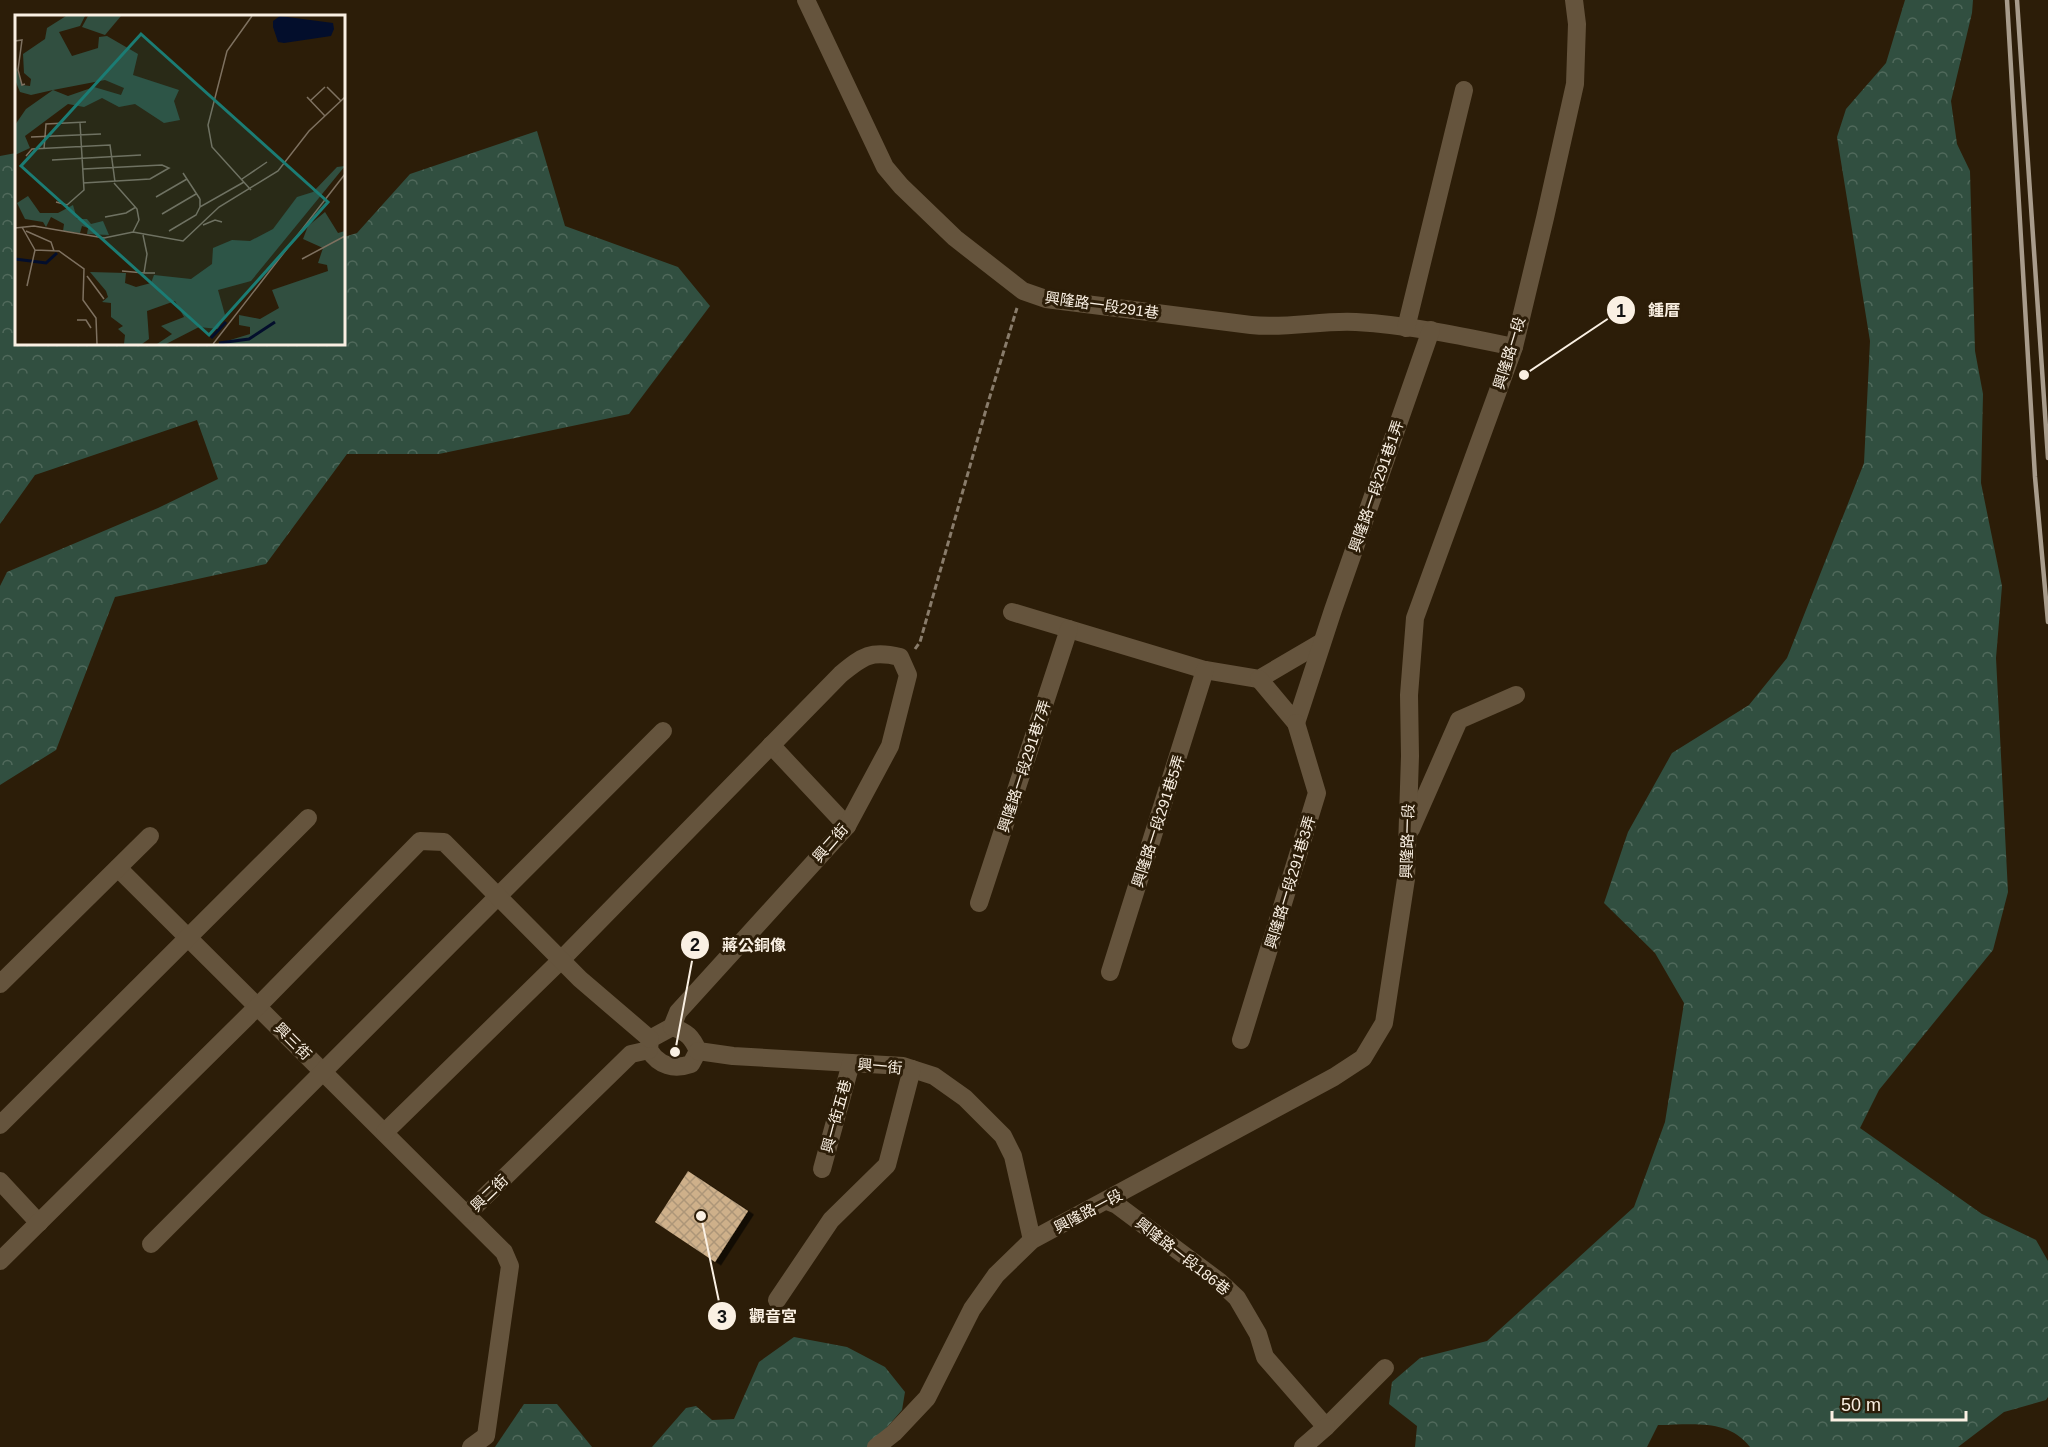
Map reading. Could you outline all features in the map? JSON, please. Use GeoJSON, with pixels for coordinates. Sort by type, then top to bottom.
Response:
{"type":"FeatureCollection","features":[{"type":"Feature","properties":{"kind":"street","name":"興隆路一段291巷"},"geometry":{"type":"LineString","coordinates":[[806,0],[885,167],[901,186],[955,238],[1023,291],[1046,299],[1259,326],[1354,322],[1431,330],[1514,347]]}},
{"type":"Feature","properties":{"kind":"street","name":"興隆路一段"},"geometry":{"type":"LineString","coordinates":[[876,1447],[927,1398],[972,1309],[996,1275],[1032,1240],[1324,1083],[1363,1058],[1384,1023],[1406,879],[1410,756],[1409,695],[1415,618],[1514,347],[1575,84],[1577,24],[1575,0]]}},
{"type":"Feature","properties":{"kind":"street"},"geometry":{"type":"LineString","coordinates":[[1406,328],[1464,90]]}},
{"type":"Feature","properties":{"kind":"street","name":"興隆路一段291巷1弄"},"geometry":{"type":"LineString","coordinates":[[1296,723],[1431,330]]}},
{"type":"Feature","properties":{"kind":"street"},"geometry":{"type":"LineString","coordinates":[[1012,612],[1205,670],[1259,679],[1322,642]]}},
{"type":"Feature","properties":{"kind":"street","name":"興隆路一段291巷7弄"},"geometry":{"type":"LineString","coordinates":[[980,903],[1069,629]]}},
{"type":"Feature","properties":{"kind":"street"},"geometry":{"type":"LineString","coordinates":[[385,1132],[561,960],[841,674],[860,658],[882,653],[902,661]]}},
{"type":"Feature","properties":{"kind":"street","name":"興二街"},"geometry":{"type":"LineString","coordinates":[[672,1027],[678,1012],[847,826],[890,746],[908,675],[902,661]]}},
{"type":"Feature","properties":{"kind":"street","name":"興隆路一段291巷5弄"},"geometry":{"type":"LineString","coordinates":[[1110,972],[1205,670]]}},
{"type":"Feature","properties":{"kind":"street"},"geometry":{"type":"LineString","coordinates":[[1259,679],[1296,723]]}},
{"type":"Feature","properties":{"kind":"street"},"geometry":{"type":"LineString","coordinates":[[1408,836],[1459,720],[1516,695]]}},
{"type":"Feature","properties":{"kind":"street","name":"興隆路一段291巷3弄"},"geometry":{"type":"LineString","coordinates":[[1241,1040],[1317,793],[1296,723]]}},
{"type":"Feature","properties":{"kind":"street"},"geometry":{"type":"LineString","coordinates":[[151,1244],[663,731]]}},
{"type":"Feature","properties":{"kind":"street"},"geometry":{"type":"LineString","coordinates":[[771,745],[847,826]]}},
{"type":"Feature","properties":{"kind":"street"},"geometry":{"type":"LineString","coordinates":[[0,1125],[308,818]]}},
{"type":"Feature","properties":{"kind":"street"},"geometry":{"type":"LineString","coordinates":[[0,984],[150,836]]}},
{"type":"Feature","properties":{"kind":"street"},"geometry":{"type":"LineString","coordinates":[[0,1261],[258,1006],[420,841],[444,842],[649,1045],[662,1064],[677,1068],[691,1064],[698,1052],[693,1039],[685,1031],[672,1027],[649,1045]]}},
{"type":"Feature","properties":{"kind":"street","name":"興三街"},"geometry":{"type":"LineString","coordinates":[[118,868],[467,1214]]}},
{"type":"Feature","properties":{"kind":"street","name":"興二街"},"geometry":{"type":"LineString","coordinates":[[471,1447],[486,1436],[510,1266],[504,1252],[467,1214],[631,1054],[649,1045]]}},
{"type":"Feature","properties":{"kind":"street","name":"興一街"},"geometry":{"type":"LineString","coordinates":[[698,1052],[903,1066],[934,1076],[965,1098],[1003,1136],[1013,1156],[1032,1240]]}},
{"type":"Feature","properties":{"kind":"street","name":"興一街五巷"},"geometry":{"type":"LineString","coordinates":[[822,1169],[850,1063]]}},
{"type":"Feature","properties":{"kind":"street"},"geometry":{"type":"LineString","coordinates":[[777,1300],[831,1220],[887,1165],[912,1069]]}},
{"type":"Feature","properties":{"kind":"street"},"geometry":{"type":"LineString","coordinates":[[0,1180],[39,1223]]}},
{"type":"Feature","properties":{"kind":"street","name":"興隆路一段186巷"},"geometry":{"type":"LineString","coordinates":[[1107,1201],[1117,1205],[1220,1282],[1237,1298],[1258,1334],[1265,1357],[1326,1427]]}},
{"type":"Feature","properties":{"kind":"street"},"geometry":{"type":"LineString","coordinates":[[1303,1447],[1385,1368]]}},
{"type":"Feature","properties":{"kind":"path"},"geometry":{"type":"LineString","coordinates":[[902,661],[920,642],[987,406],[1023,291]]}},
{"type":"Feature","properties":{"kind":"green space"},"geometry":{"type":"Polygon","coordinates":[[[1905,0],[1973,0],[1951,101],[1957,144],[1970,171],[1975,351],[1983,394],[1981,483],[2002,586],[1996,658],[2008,892],[1993,950],[1879,1090],[1860,1128],[1982,1214],[2036,1240],[2048,1261],[2048,1397],[2046,1400],[2004,1412],[1958,1447],[1750,1447],[1731,1431],[1696,1424],[1658,1425],[1647,1447],[1415,1447],[1417,1426],[1389,1404],[1392,1382],[1420,1358],[1487,1341],[1634,1207],[1665,1122],[1684,1003],[1655,953],[1604,903],[1628,832],[1672,753],[1749,705],[1787,658],[1864,463],[1870,341],[1837,137],[1846,109],[1886,63],[1905,0]]]}},
{"type":"Feature","properties":{"kind":"green space"},"geometry":{"type":"Polygon","coordinates":[[[537,131],[565,226],[678,267],[710,306],[629,414],[439,454],[347,454],[266,564],[115,597],[56,750],[0,785],[0,586],[7,572],[158,508],[218,479],[197,420],[35,475],[0,524],[0,156],[15,153],[15,345],[345,345],[345,237],[357,233],[410,174],[537,131]]]}},
{"type":"Feature","properties":{"kind":"green space"},"geometry":{"type":"Polygon","coordinates":[[[794,1337],[847,1347],[885,1367],[905,1392],[902,1410],[870,1447],[652,1447],[686,1408],[696,1406],[712,1420],[734,1419],[759,1362],[794,1337]]]}},
{"type":"Feature","properties":{"kind":"green space"},"geometry":{"type":"Polygon","coordinates":[[[524,1404],[557,1404],[592,1447],[495,1447],[524,1404]]]}},
{"type":"Feature","properties":{"kind":"building"},"geometry":{"type":"Polygon","coordinates":[[[688,1171],[748,1211],[715,1262],[655,1222],[688,1171]]]}},
{"type":"Feature","properties":{"kind":"railway"},"geometry":{"type":"LineString","coordinates":[[2007,0],[2035,477],[2048,622]]}},
{"type":"Feature","properties":{"kind":"railway"},"geometry":{"type":"LineString","coordinates":[[2017,0],[2048,458]]}},
{"type":"Feature","properties":{"kind":"place","name":"鍾厝"},"geometry":{"type":"Point","coordinates":[1524,375]}},
{"type":"Feature","properties":{"kind":"place","name":"蔣公銅像"},"geometry":{"type":"Point","coordinates":[675,1052]}},
{"type":"Feature","properties":{"kind":"place","name":"觀音宮"},"geometry":{"type":"Point","coordinates":[701,1216]}}]}
